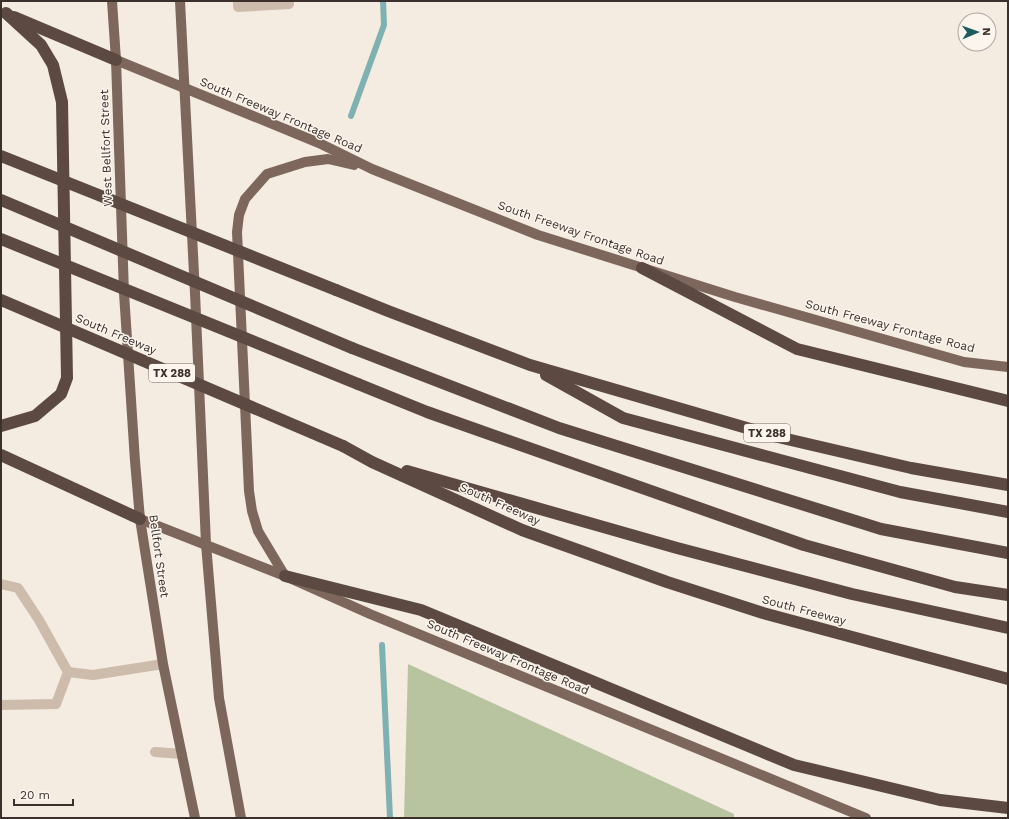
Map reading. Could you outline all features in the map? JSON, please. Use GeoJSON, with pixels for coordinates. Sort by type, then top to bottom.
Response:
{"type":"FeatureCollection","features":[{"type":"Feature","properties":{"kind":"highway"},"geometry":{"type":"LineString","coordinates":[[3,12],[116,60]]}},
{"type":"Feature","properties":{"kind":"highway"},"geometry":{"type":"LineString","coordinates":[[1,426],[35,416],[61,394],[67,378],[62,102],[53,65],[41,45],[3,12]]}},
{"type":"Feature","properties":{"kind":"highway","name":"TX 288"},"geometry":{"type":"LineString","coordinates":[[1,156],[395,314],[530,365],[778,437],[911,468],[1008,485]]}},
{"type":"Feature","properties":{"kind":"highway"},"geometry":{"type":"LineString","coordinates":[[1,200],[352,348],[566,431],[881,529],[1008,553]]}},
{"type":"Feature","properties":{"kind":"highway"},"geometry":{"type":"LineString","coordinates":[[1,239],[427,412],[804,545],[955,587],[1008,595]]}},
{"type":"Feature","properties":{"kind":"highway"},"geometry":{"type":"LineString","coordinates":[[642,268],[797,349],[1008,401]]}},
{"type":"Feature","properties":{"kind":"highway","name":"South Freeway"},"geometry":{"type":"LineString","coordinates":[[1,300],[343,446],[372,462],[522,530],[667,582],[763,613],[1008,679]]}},
{"type":"Feature","properties":{"kind":"highway"},"geometry":{"type":"LineString","coordinates":[[530,365],[623,418],[900,492],[1008,512]]}},
{"type":"Feature","properties":{"kind":"highway"},"geometry":{"type":"LineString","coordinates":[[1,455],[140,519]]}},
{"type":"Feature","properties":{"kind":"highway"},"geometry":{"type":"LineString","coordinates":[[372,462],[677,548],[852,594],[1008,628]]}},
{"type":"Feature","properties":{"kind":"highway"},"geometry":{"type":"LineString","coordinates":[[285,576],[421,610],[794,765],[940,800],[1008,808]]}},
{"type":"Feature","properties":{"kind":"main road","name":"West Bellfort Street"},"geometry":{"type":"LineString","coordinates":[[112,1],[116,60],[124,293]]}},
{"type":"Feature","properties":{"kind":"main road"},"geometry":{"type":"LineString","coordinates":[[180,1],[206,544],[218,698],[241,818]]}},
{"type":"Feature","properties":{"kind":"main road","name":"South Freeway Frontage Road"},"geometry":{"type":"LineString","coordinates":[[116,60],[319,143],[372,169],[538,234],[735,297],[964,362],[1008,367]]}},
{"type":"Feature","properties":{"kind":"main road"},"geometry":{"type":"LineString","coordinates":[[285,576],[258,531],[252,511],[249,491],[237,232],[239,215],[245,199],[267,174],[283,168],[305,162],[328,159],[372,169]]}},
{"type":"Feature","properties":{"kind":"main road","name":"Bellfort Street"},"geometry":{"type":"LineString","coordinates":[[124,293],[140,519],[163,664],[195,818]]}},
{"type":"Feature","properties":{"kind":"main road","name":"South Freeway Frontage Road"},"geometry":{"type":"LineString","coordinates":[[140,519],[285,576],[370,614],[866,818]]}},
{"type":"Feature","properties":{"kind":"lane"},"geometry":{"type":"LineString","coordinates":[[238,1],[238,8],[289,4],[289,1]]}},
{"type":"Feature","properties":{"kind":"lane"},"geometry":{"type":"LineString","coordinates":[[1,584],[18,588],[39,620],[68,672],[56,704],[1,705]]}},
{"type":"Feature","properties":{"kind":"lane"},"geometry":{"type":"LineString","coordinates":[[68,672],[93,675],[163,664]]}},
{"type":"Feature","properties":{"kind":"lane"},"geometry":{"type":"LineString","coordinates":[[155,752],[182,754]]}},
{"type":"Feature","properties":{"kind":"green space"},"geometry":{"type":"Polygon","coordinates":[[[408,664],[734,814],[734,818],[404,818],[408,664]]]}},
{"type":"Feature","properties":{"kind":"waterway"},"geometry":{"type":"LineString","coordinates":[[351,116],[384,25],[383,1]]}},
{"type":"Feature","properties":{"kind":"waterway"},"geometry":{"type":"LineString","coordinates":[[382,645],[390,818]]}}]}
